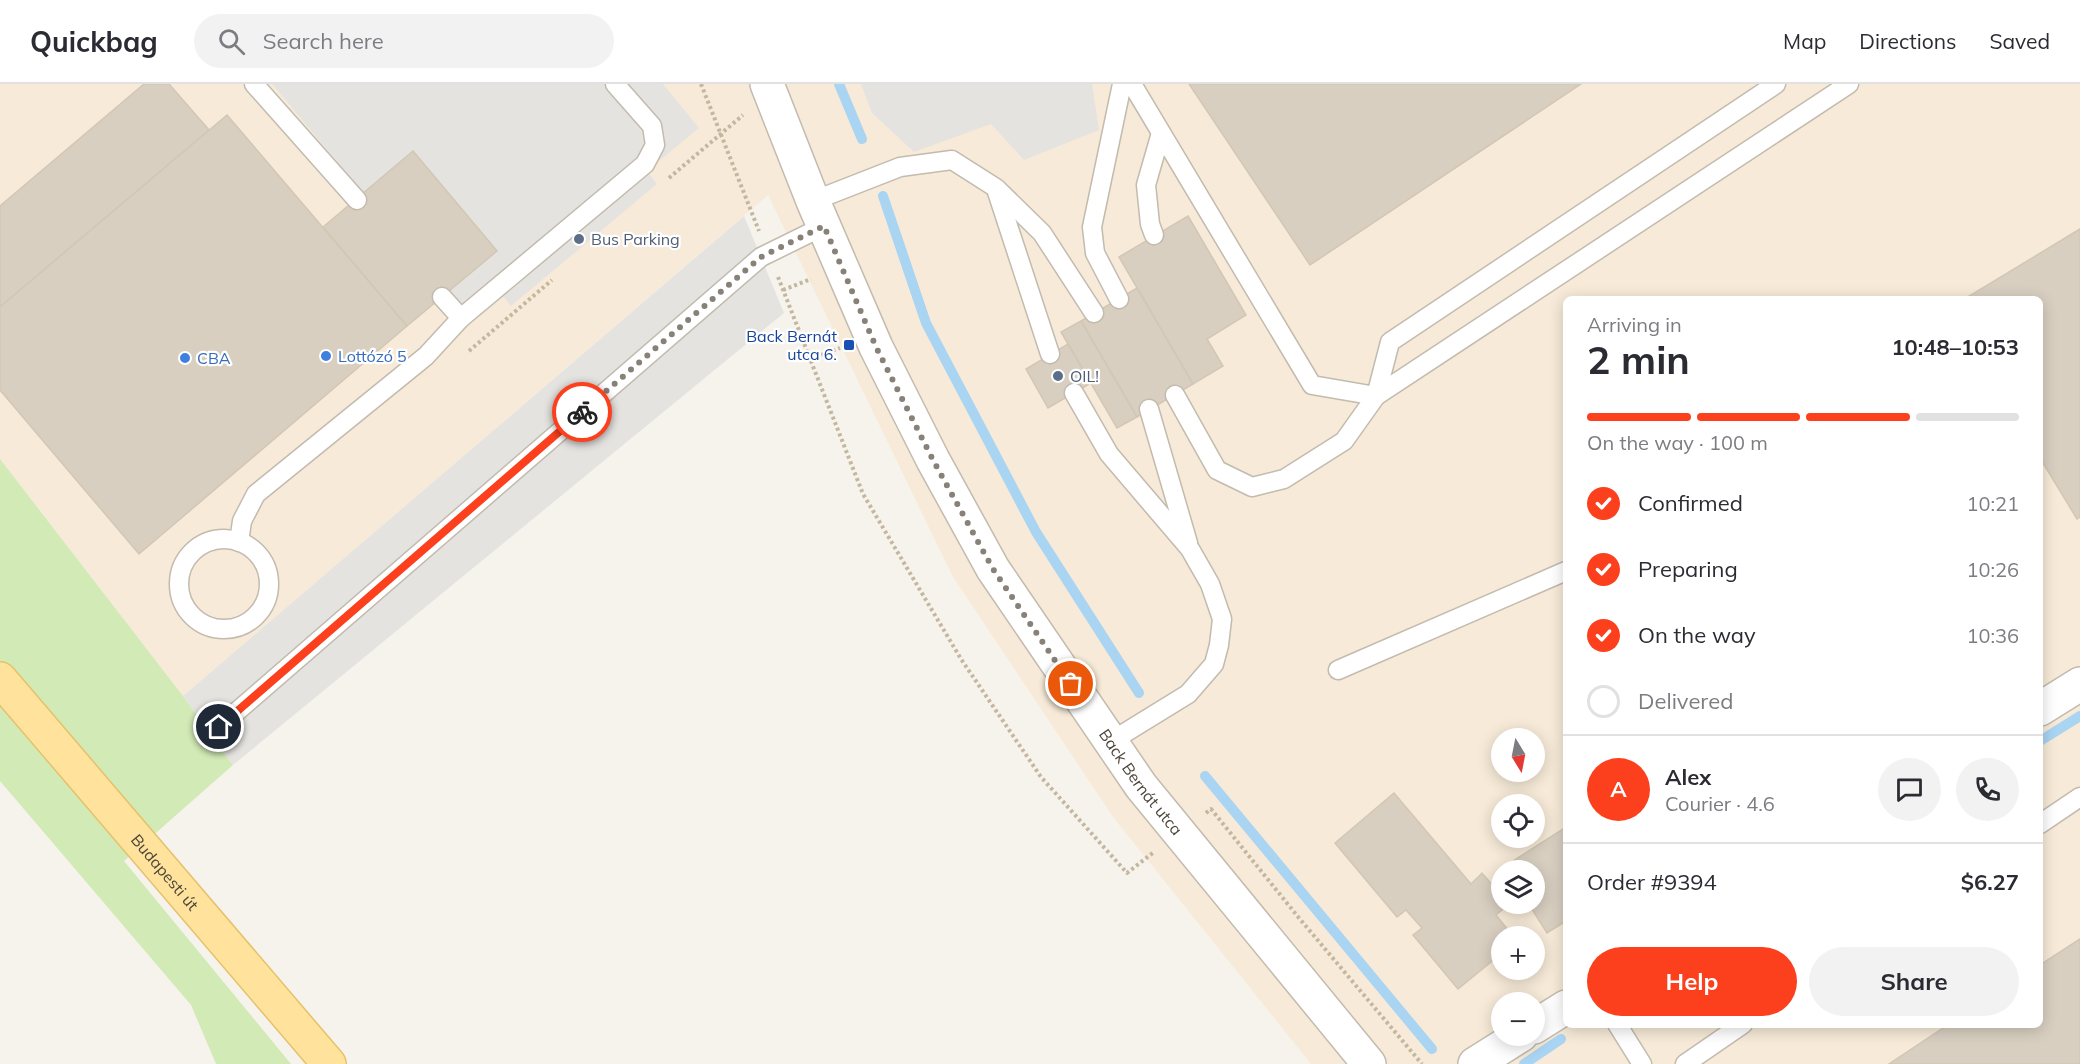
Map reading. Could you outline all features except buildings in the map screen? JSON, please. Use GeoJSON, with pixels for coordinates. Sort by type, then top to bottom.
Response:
{"type":"FeatureCollection","features":[{"type":"Feature","properties":{"kind":"main road","name":"Budapesti út"},"geometry":{"type":"LineString","coordinates":[[0,679],[329,1064]]}},
{"type":"Feature","properties":{"kind":"street","name":"Back Bernát utca"},"geometry":{"type":"LineString","coordinates":[[767,84],[876,347],[933,460],[993,569],[1141,786],[1369,1064]]}},
{"type":"Feature","properties":{"kind":"street"},"geometry":{"type":"LineString","coordinates":[[2043,707],[2080,684]]}},
{"type":"Feature","properties":{"kind":"street"},"geometry":{"type":"LineString","coordinates":[[1545,1020],[1563,1009]]}},
{"type":"Feature","properties":{"kind":"street"},"geometry":{"type":"LineString","coordinates":[[1475,1064],[1504,1046]]}},
{"type":"Feature","properties":{"kind":"lane"},"geometry":{"type":"LineString","coordinates":[[254,84],[357,200]]}},
{"type":"Feature","properties":{"kind":"lane"},"geometry":{"type":"LineString","coordinates":[[239,542],[242,521],[256,494],[426,357],[461,318],[645,164],[655,145],[652,126],[615,84]]}},
{"type":"Feature","properties":{"kind":"lane"},"geometry":{"type":"LineString","coordinates":[[1119,299],[1095,253],[1092,227],[1122,84]]}},
{"type":"Feature","properties":{"kind":"lane"},"geometry":{"type":"LineString","coordinates":[[1132,84],[1312,385],[1376,396],[1849,84]]}},
{"type":"Feature","properties":{"kind":"lane"},"geometry":{"type":"LineString","coordinates":[[1175,395],[1217,470],[1252,487],[1284,479],[1344,441],[1376,396],[1390,342],[1776,84]]}},
{"type":"Feature","properties":{"kind":"lane"},"geometry":{"type":"LineString","coordinates":[[1154,236],[1150,224],[1146,185],[1161,133]]}},
{"type":"Feature","properties":{"kind":"lane"},"geometry":{"type":"LineString","coordinates":[[219,727],[761,257],[819,213],[900,167],[952,160],[996,188],[1042,233],[1094,314]]}},
{"type":"Feature","properties":{"kind":"lane"},"geometry":{"type":"LineString","coordinates":[[996,188],[1050,354]]}},
{"type":"Feature","properties":{"kind":"lane"},"geometry":{"type":"LineString","coordinates":[[442,297],[461,318]]}},
{"type":"Feature","properties":{"kind":"lane"},"geometry":{"type":"LineString","coordinates":[[1074,393],[1109,454],[1190,549],[1210,584],[1222,619],[1214,664],[1188,694],[1110,742]]}},
{"type":"Feature","properties":{"kind":"lane"},"geometry":{"type":"LineString","coordinates":[[1149,409],[1190,549]]}},
{"type":"Feature","properties":{"kind":"lane"},"geometry":{"type":"LineString","coordinates":[[225,539],[239,542],[252,548],[262,560],[268,573],[269,588],[266,602],[257,615],[246,624],[231,628],[217,628],[203,623],[191,614],[183,602],[180,587],[181,572],[187,559],[197,548],[210,541],[225,539]]}},
{"type":"Feature","properties":{"kind":"lane"},"geometry":{"type":"LineString","coordinates":[[1338,670],[1563,572]]}},
{"type":"Feature","properties":{"kind":"lane"},"geometry":{"type":"LineString","coordinates":[[2043,822],[2080,797]]}},
{"type":"Feature","properties":{"kind":"lane"},"geometry":{"type":"LineString","coordinates":[[1620,1028],[1642,1064]]}},
{"type":"Feature","properties":{"kind":"lane"},"geometry":{"type":"LineString","coordinates":[[1685,1064],[1737,1028]]}},
{"type":"Feature","properties":{"kind":"path"},"geometry":{"type":"LineString","coordinates":[[783,290],[820,276]]}},
{"type":"Feature","properties":{"kind":"path"},"geometry":{"type":"LineString","coordinates":[[810,360],[849,345]]}},
{"type":"Feature","properties":{"kind":"shaded area"},"geometry":{"type":"Polygon","coordinates":[[[0,84],[2080,84],[2080,1064],[1311,1064],[1113,817],[952,575],[768,195],[183,696],[0,459],[0,84]]]}},
{"type":"Feature","properties":{"kind":"shaded area"},"geometry":{"type":"Polygon","coordinates":[[[272,84],[663,84],[699,128],[647,171],[657,184],[511,306],[500,293],[468,319],[272,84]]]}},
{"type":"Feature","properties":{"kind":"shaded area"},"geometry":{"type":"Polygon","coordinates":[[[861,84],[1092,84],[1099,130],[1024,160],[991,124],[914,152],[872,113],[861,84]]]}},
{"type":"Feature","properties":{"kind":"shaded area"},"geometry":{"type":"Polygon","coordinates":[[[744,216],[784,313],[233,765],[183,696],[744,216]]]}},
{"type":"Feature","properties":{"kind":"green space"},"geometry":{"type":"Polygon","coordinates":[[[0,459],[183,696],[233,765],[124,861],[291,1064],[216,1064],[191,1005],[0,781],[0,459]]]}},
{"type":"Feature","properties":{"kind":"waterway"},"geometry":{"type":"LineString","coordinates":[[839,84],[862,139]]}},
{"type":"Feature","properties":{"kind":"waterway"},"geometry":{"type":"LineString","coordinates":[[883,196],[926,323],[1036,532],[1139,693]]}},
{"type":"Feature","properties":{"kind":"waterway"},"geometry":{"type":"LineString","coordinates":[[2043,739],[2080,716]]}},
{"type":"Feature","properties":{"kind":"waterway"},"geometry":{"type":"LineString","coordinates":[[1205,776],[1432,1049]]}},
{"type":"Feature","properties":{"kind":"waterway"},"geometry":{"type":"LineString","coordinates":[[1524,1064],[1561,1039]]}},
{"type":"Feature","properties":{"kind":"way so far"},"geometry":{"type":"LineString","coordinates":[[582,412],[761,257],[824,226],[876,347],[933,460],[993,569],[1071,684]]}},
{"type":"Feature","properties":{"kind":"place","name":"Bus Parking"},"geometry":{"type":"Point","coordinates":[579,239]}},
{"type":"Feature","properties":{"kind":"place","name":"Back Bernát utca 6."},"geometry":{"type":"Point","coordinates":[849,345]}},
{"type":"Feature","properties":{"kind":"place","name":"Lottózó 5"},"geometry":{"type":"Point","coordinates":[326,356]}},
{"type":"Feature","properties":{"kind":"place","name":"CBA"},"geometry":{"type":"Point","coordinates":[185,358]}},
{"type":"Feature","properties":{"kind":"place","name":"OIL!"},"geometry":{"type":"Point","coordinates":[1058,376]}},
{"type":"Feature","properties":{"kind":"route"},"geometry":{"type":"LineString","coordinates":[[219,727],[582,412]]}}]}
